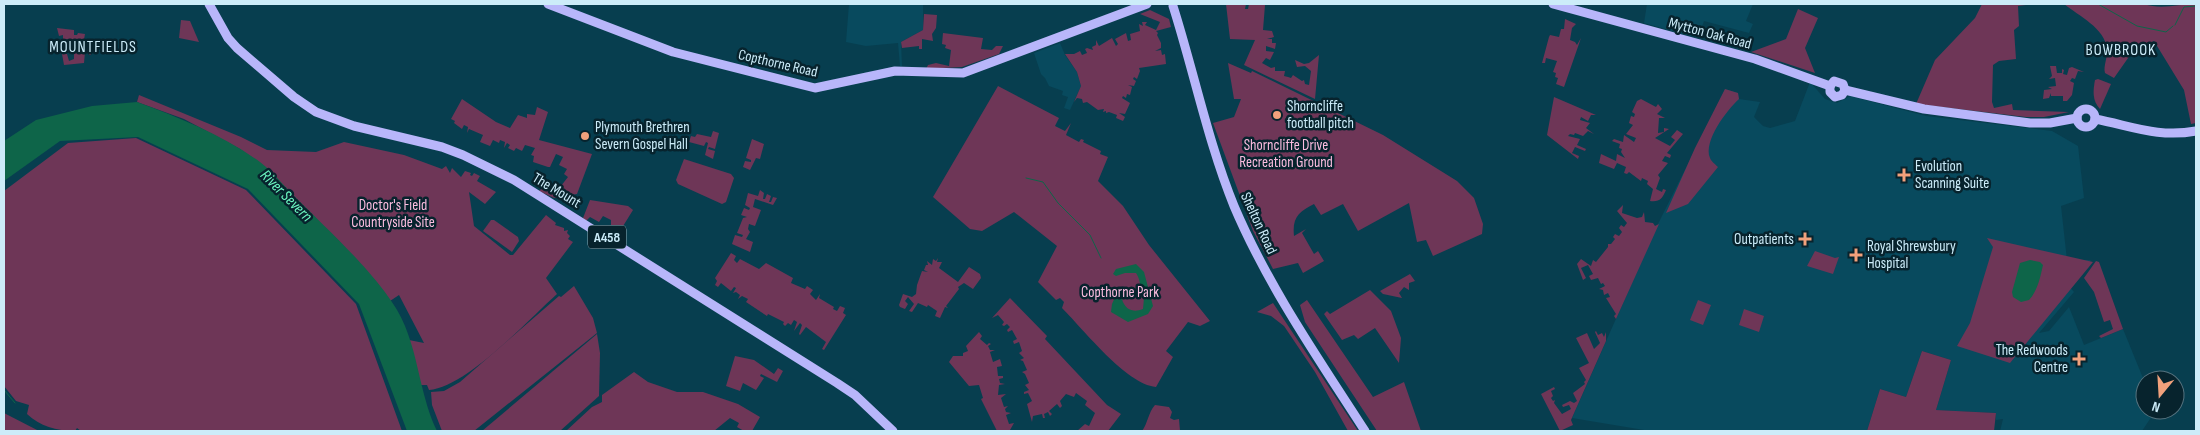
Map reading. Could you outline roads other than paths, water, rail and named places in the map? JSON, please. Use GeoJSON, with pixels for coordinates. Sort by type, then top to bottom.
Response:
{"type":"FeatureCollection","features":[{"type":"Feature","properties":{"kind":"main road","name":"The Mount"},"geometry":{"type":"LineString","coordinates":[[209,4],[228,38],[237,48],[294,97],[316,112],[354,126],[442,147],[463,155],[519,183],[849,391],[893,431]]}},
{"type":"Feature","properties":{"kind":"main road","name":"Copthorne Road"},"geometry":{"type":"LineString","coordinates":[[548,4],[674,52],[815,88],[895,71],[963,73],[1147,4]]}},
{"type":"Feature","properties":{"kind":"main road","name":"Mytton Oak Road"},"geometry":{"type":"LineString","coordinates":[[1553,4],[1746,57],[1830,86],[1834,81],[1839,81],[1843,84],[1845,90],[1924,109],[2040,123],[2076,118],[2079,124],[2085,127],[2090,126],[2095,119],[2156,133],[2180,134],[2196,131]]}},
{"type":"Feature","properties":{"kind":"main road","name":"Shelton Road"},"geometry":{"type":"LineString","coordinates":[[1172,5],[1215,150],[1234,206],[1280,298],[1365,431]]}},
{"type":"Feature","properties":{"kind":"water","name":"River Severn"},"geometry":{"type":"Polygon","coordinates":[[[137,102],[216,135],[246,152],[274,175],[357,259],[386,294],[405,326],[414,352],[427,405],[437,431],[407,431],[359,304],[248,189],[138,137],[60,141],[4,181],[4,141],[36,120],[92,106],[137,102]]]}},
{"type":"Feature","properties":{"kind":"water"},"geometry":{"type":"Polygon","coordinates":[[[2030,260],[2040,262],[2043,265],[2035,292],[2029,300],[2021,302],[2013,297],[2012,292],[2020,263],[2030,260]]]}},
{"type":"Feature","properties":{"kind":"water"},"geometry":{"type":"Polygon","coordinates":[[[1136,264],[1144,272],[1153,306],[1148,314],[1128,322],[1111,312],[1112,304],[1116,295],[1121,295],[1125,306],[1131,310],[1143,309],[1144,298],[1139,280],[1136,273],[1125,273],[1116,276],[1113,274],[1116,269],[1136,264]]]}},
{"type":"Feature","properties":{"kind":"waterway"},"geometry":{"type":"LineString","coordinates":[[2098,4],[2137,26],[2166,32],[2173,26]]}},
{"type":"Feature","properties":{"kind":"waterway"},"geometry":{"type":"LineString","coordinates":[[2175,25],[2184,7],[2196,6]]}},
{"type":"Feature","properties":{"kind":"waterway"},"geometry":{"type":"LineString","coordinates":[[1026,178],[1043,182],[1058,203],[1090,235],[1101,258]]}},
{"type":"Feature","properties":{"kind":"waterway"},"geometry":{"type":"LineString","coordinates":[[4,390],[15,403]]}},
{"type":"Feature","properties":{"kind":"place","name":"Shorncliffe football pitch"},"geometry":{"type":"Point","coordinates":[1277,115]}},
{"type":"Feature","properties":{"kind":"place","name":"Plymouth Brethren Severn Gospel Hall"},"geometry":{"type":"Point","coordinates":[585,136]}},
{"type":"Feature","properties":{"kind":"place","name":"Evolution Scanning Suite"},"geometry":{"type":"Point","coordinates":[1904,175]}},
{"type":"Feature","properties":{"kind":"place","name":"Outpatients"},"geometry":{"type":"Point","coordinates":[1805,239]}},
{"type":"Feature","properties":{"kind":"place","name":"Royal Shrewsbury Hospital"},"geometry":{"type":"Point","coordinates":[1856,255]}},
{"type":"Feature","properties":{"kind":"place","name":"The Redwoods Centre"},"geometry":{"type":"Point","coordinates":[2079,359]}},
{"type":"Feature","properties":{"kind":"district","name":"MOUNTFIELDS"},"geometry":{"type":"Point","coordinates":[93,46]}},
{"type":"Feature","properties":{"kind":"district","name":"BOWBROOK"},"geometry":{"type":"Point","coordinates":[2121,49]}},
{"type":"Feature","properties":{"kind":"park label","name":"Shorncliffe Drive Recreation Ground"},"geometry":{"type":"Point","coordinates":[1286,154]}},
{"type":"Feature","properties":{"kind":"park label","name":"Doctor's Field Countryside Site"},"geometry":{"type":"Point","coordinates":[393,214]}},
{"type":"Feature","properties":{"kind":"park label","name":"Copthorne Park"},"geometry":{"type":"Point","coordinates":[1120,292]}}]}
